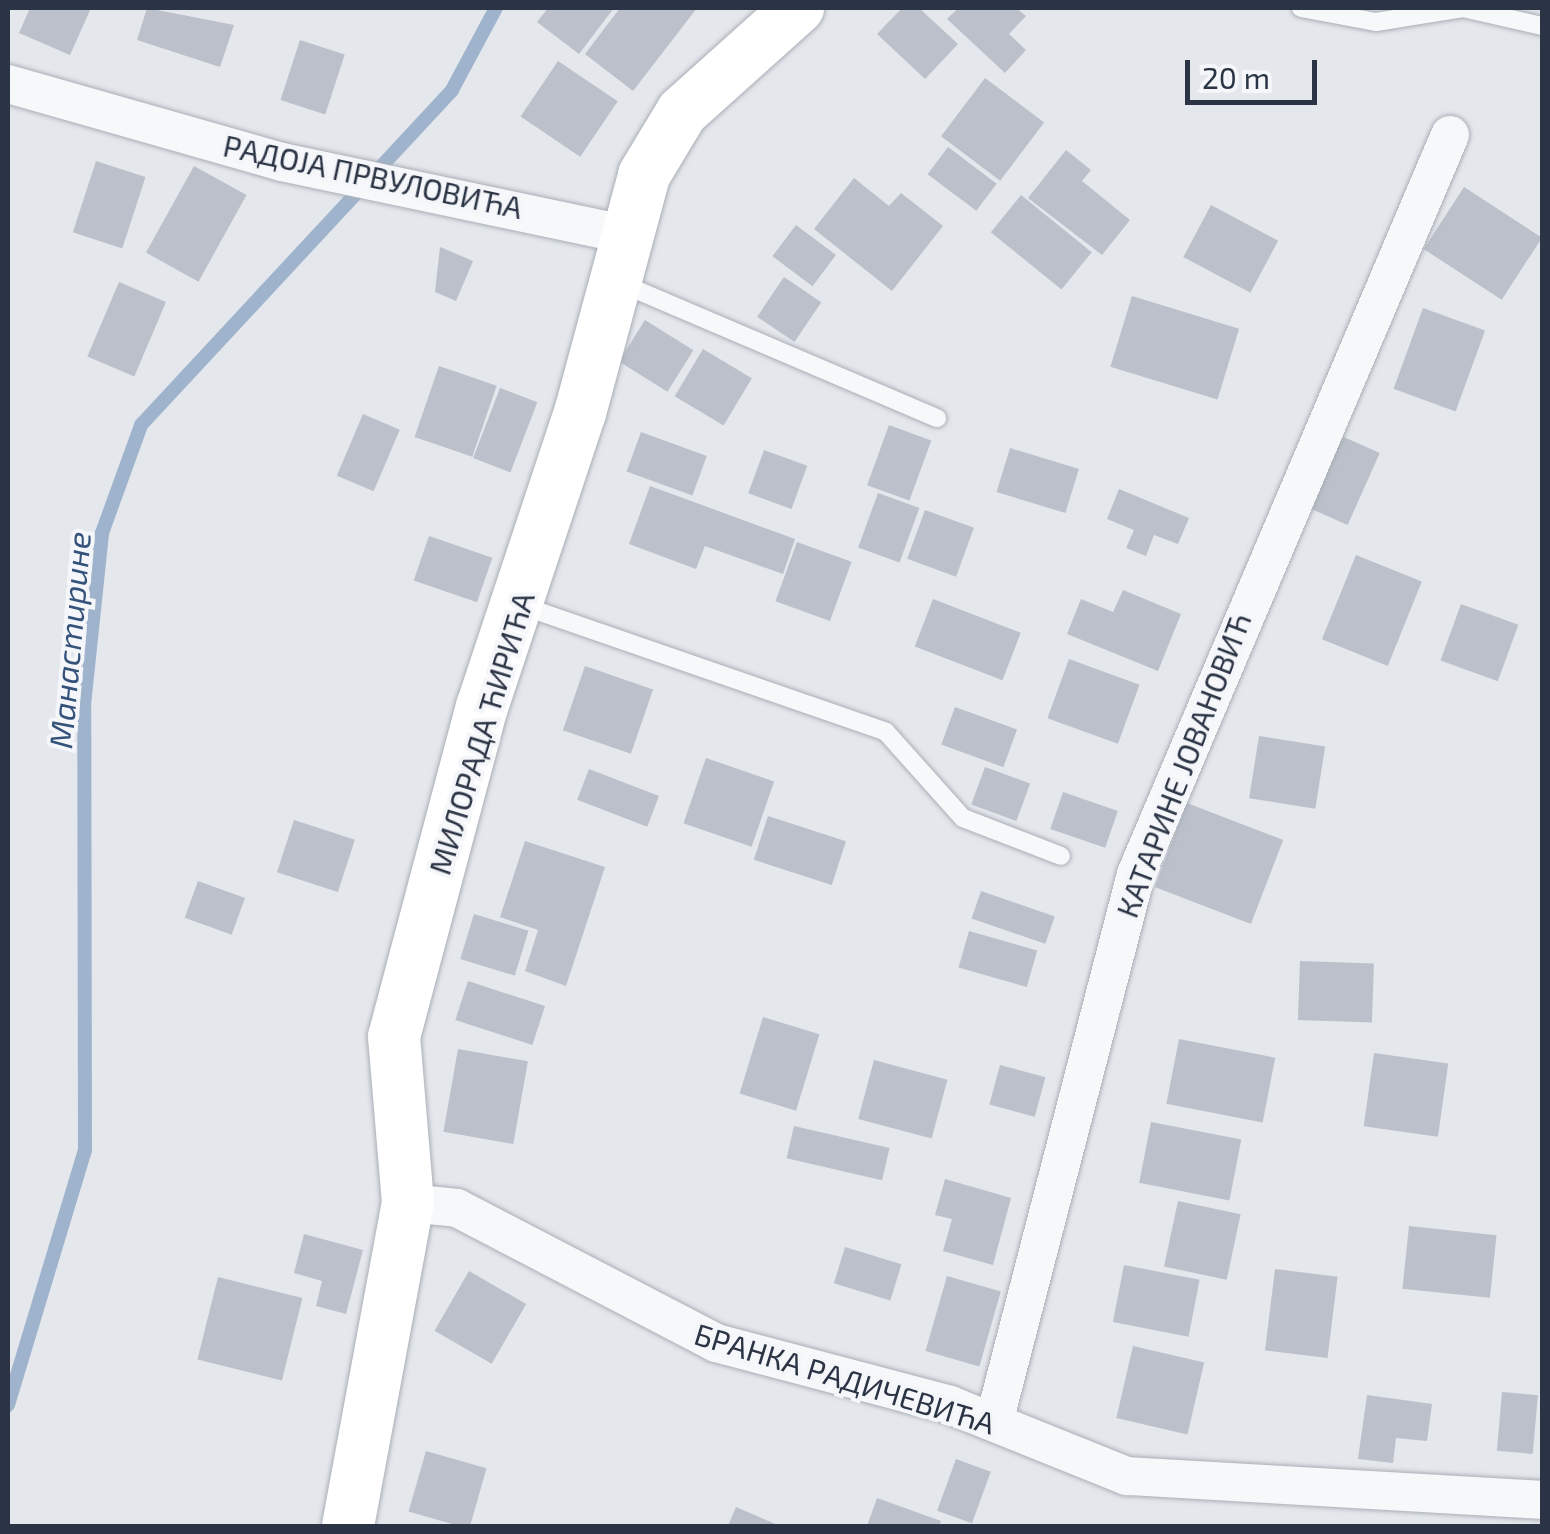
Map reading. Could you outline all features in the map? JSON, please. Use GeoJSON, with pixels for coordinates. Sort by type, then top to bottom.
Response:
{"type":"FeatureCollection","features":[{"type":"Feature","properties":{"kind":"street","name":"МИЛОРАДА ЋИРИЋА"},"geometry":{"type":"LineString","coordinates":[[348,1526],[408,1202],[394,1037],[482,707],[519,605],[618,257],[682,112],[798,8]]}},
{"type":"Feature","properties":{"kind":"street","name":"РАДОЈА ПРВУЛОВИЋА"},"geometry":{"type":"LineString","coordinates":[[8,84],[325,172],[419,188],[618,257]]}},
{"type":"Feature","properties":{"kind":"street","name":"КАТАРИНЕ ЈОВАНОВИЋ"},"geometry":{"type":"LineString","coordinates":[[994,1422],[1136,874],[1450,135]]}},
{"type":"Feature","properties":{"kind":"street","name":"БРАНКА РАДИЧЕВИЋА"},"geometry":{"type":"LineString","coordinates":[[408,1202],[457,1208],[716,1343],[994,1422],[1164,1484],[1542,1500]]}},
{"type":"Feature","properties":{"kind":"lane"},"geometry":{"type":"LineString","coordinates":[[1301,8],[1348,22],[1464,8],[1542,26]]}},
{"type":"Feature","properties":{"kind":"lane"},"geometry":{"type":"LineString","coordinates":[[618,257],[937,418]]}},
{"type":"Feature","properties":{"kind":"lane"},"geometry":{"type":"LineString","coordinates":[[519,605],[886,732],[963,818],[1061,856]]}},
{"type":"Feature","properties":{"kind":"building"},"geometry":{"type":"Polygon","coordinates":[[[30,8],[91,8],[70,55],[19,33],[30,8]]]}},
{"type":"Feature","properties":{"kind":"building"},"geometry":{"type":"Polygon","coordinates":[[[147,8],[234,25],[220,67],[137,40],[147,8]]]}},
{"type":"Feature","properties":{"kind":"building"},"geometry":{"type":"Polygon","coordinates":[[[548,8],[614,8],[579,54],[537,22],[548,8]]]}},
{"type":"Feature","properties":{"kind":"building"},"geometry":{"type":"Polygon","coordinates":[[[620,8],[697,8],[633,91],[585,54],[620,8]]]}},
{"type":"Feature","properties":{"kind":"building"},"geometry":{"type":"Polygon","coordinates":[[[902,8],[919,8],[958,44],[925,79],[877,34],[902,8]]]}},
{"type":"Feature","properties":{"kind":"building"},"geometry":{"type":"Polygon","coordinates":[[[958,8],[1016,8],[1026,16],[1009,34],[1026,50],[1005,73],[947,19],[958,8]]]}},
{"type":"Feature","properties":{"kind":"building"},"geometry":{"type":"Polygon","coordinates":[[[300,40],[345,55],[325,114],[281,100],[300,40]]]}},
{"type":"Feature","properties":{"kind":"building"},"geometry":{"type":"Polygon","coordinates":[[[558,61],[618,101],[580,157],[521,117],[558,61]]]}},
{"type":"Feature","properties":{"kind":"building"},"geometry":{"type":"Polygon","coordinates":[[[985,78],[1044,123],[1000,181],[941,136],[985,78]]]}},
{"type":"Feature","properties":{"kind":"building"},"geometry":{"type":"Polygon","coordinates":[[[948,147],[997,184],[976,211],[928,174],[948,147]]]}},
{"type":"Feature","properties":{"kind":"building"},"geometry":{"type":"Polygon","coordinates":[[[1066,150],[1091,170],[1082,181],[1130,220],[1102,255],[1028,198],[1066,150]]]}},
{"type":"Feature","properties":{"kind":"building"},"geometry":{"type":"Polygon","coordinates":[[[96,161],[145,177],[122,248],[73,232],[96,161]]]}},
{"type":"Feature","properties":{"kind":"building"},"geometry":{"type":"Polygon","coordinates":[[[194,166],[246,195],[198,282],[146,253],[194,166]]]}},
{"type":"Feature","properties":{"kind":"building"},"geometry":{"type":"Polygon","coordinates":[[[854,178],[889,206],[901,193],[943,226],[892,291],[814,229],[854,178]]]}},
{"type":"Feature","properties":{"kind":"building"},"geometry":{"type":"Polygon","coordinates":[[[1464,187],[1542,238],[1502,300],[1424,249],[1464,187]]]}},
{"type":"Feature","properties":{"kind":"building"},"geometry":{"type":"Polygon","coordinates":[[[1021,195],[1092,252],[1062,290],[991,232],[1021,195]]]}},
{"type":"Feature","properties":{"kind":"building"},"geometry":{"type":"Polygon","coordinates":[[[1211,205],[1278,241],[1250,293],[1183,257],[1211,205]]]}},
{"type":"Feature","properties":{"kind":"building"},"geometry":{"type":"Polygon","coordinates":[[[796,225],[836,255],[812,286],[773,256],[796,225]]]}},
{"type":"Feature","properties":{"kind":"building"},"geometry":{"type":"Polygon","coordinates":[[[440,247],[473,261],[456,301],[435,292],[440,247]]]}},
{"type":"Feature","properties":{"kind":"building"},"geometry":{"type":"Polygon","coordinates":[[[784,277],[821,302],[794,342],[757,317],[784,277]]]}},
{"type":"Feature","properties":{"kind":"building"},"geometry":{"type":"Polygon","coordinates":[[[119,282],[166,302],[134,376],[87,357],[119,282]]]}},
{"type":"Feature","properties":{"kind":"building"},"geometry":{"type":"Polygon","coordinates":[[[1132,296],[1239,329],[1217,400],[1110,367],[1132,296]]]}},
{"type":"Feature","properties":{"kind":"building"},"geometry":{"type":"Polygon","coordinates":[[[1423,308],[1485,331],[1456,411],[1394,389],[1423,308]]]}},
{"type":"Feature","properties":{"kind":"building"},"geometry":{"type":"Polygon","coordinates":[[[645,320],[693,350],[667,392],[619,362],[645,320]]]}},
{"type":"Feature","properties":{"kind":"building"},"geometry":{"type":"Polygon","coordinates":[[[703,349],[752,378],[724,426],[675,396],[703,349]]]}},
{"type":"Feature","properties":{"kind":"building"},"geometry":{"type":"Polygon","coordinates":[[[439,366],[497,386],[472,457],[415,437],[439,366]]]}},
{"type":"Feature","properties":{"kind":"building"},"geometry":{"type":"Polygon","coordinates":[[[500,388],[537,402],[510,472],[473,458],[500,388]]]}},
{"type":"Feature","properties":{"kind":"building"},"geometry":{"type":"Polygon","coordinates":[[[363,414],[400,430],[374,491],[337,476],[363,414]]]}},
{"type":"Feature","properties":{"kind":"building"},"geometry":{"type":"Polygon","coordinates":[[[889,425],[931,440],[909,501],[867,485],[889,425]]]}},
{"type":"Feature","properties":{"kind":"building"},"geometry":{"type":"Polygon","coordinates":[[[641,432],[707,456],[692,495],[627,471],[641,432]]]}},
{"type":"Feature","properties":{"kind":"building"},"geometry":{"type":"Polygon","coordinates":[[[1335,433],[1380,453],[1348,525],[1303,505],[1335,433]]]}},
{"type":"Feature","properties":{"kind":"building"},"geometry":{"type":"Polygon","coordinates":[[[1010,448],[1079,469],[1065,513],[997,492],[1010,448]]]}},
{"type":"Feature","properties":{"kind":"building"},"geometry":{"type":"Polygon","coordinates":[[[764,450],[807,466],[791,509],[748,493],[764,450]]]}},
{"type":"Feature","properties":{"kind":"building"},"geometry":{"type":"Polygon","coordinates":[[[650,486],[795,539],[783,574],[705,546],[696,569],[629,544],[650,486]]]}},
{"type":"Feature","properties":{"kind":"building"},"geometry":{"type":"Polygon","coordinates":[[[1119,489],[1189,518],[1178,544],[1154,535],[1146,556],[1126,548],[1134,530],[1107,519],[1119,489]]]}},
{"type":"Feature","properties":{"kind":"building"},"geometry":{"type":"Polygon","coordinates":[[[878,493],[919,508],[900,563],[858,548],[878,493]]]}},
{"type":"Feature","properties":{"kind":"building"},"geometry":{"type":"Polygon","coordinates":[[[925,510],[974,528],[956,577],[907,559],[925,510]]]}},
{"type":"Feature","properties":{"kind":"building"},"geometry":{"type":"Polygon","coordinates":[[[429,536],[492,558],[477,602],[414,580],[429,536]]]}},
{"type":"Feature","properties":{"kind":"building"},"geometry":{"type":"Polygon","coordinates":[[[797,542],[852,562],[830,621],[775,601],[797,542]]]}},
{"type":"Feature","properties":{"kind":"building"},"geometry":{"type":"Polygon","coordinates":[[[1356,555],[1422,582],[1388,666],[1322,639],[1356,555]]]}},
{"type":"Feature","properties":{"kind":"building"},"geometry":{"type":"Polygon","coordinates":[[[1123,590],[1181,614],[1158,671],[1067,634],[1081,599],[1113,612],[1123,590]]]}},
{"type":"Feature","properties":{"kind":"building"},"geometry":{"type":"Polygon","coordinates":[[[933,599],[1021,633],[1002,680],[915,647],[933,599]]]}},
{"type":"Feature","properties":{"kind":"building"},"geometry":{"type":"Polygon","coordinates":[[[1461,604],[1518,625],[1498,681],[1440,660],[1461,604]]]}},
{"type":"Feature","properties":{"kind":"building"},"geometry":{"type":"Polygon","coordinates":[[[1069,659],[1139,685],[1118,744],[1047,718],[1069,659]]]}},
{"type":"Feature","properties":{"kind":"building"},"geometry":{"type":"Polygon","coordinates":[[[585,666],[653,689],[631,754],[563,730],[585,666]]]}},
{"type":"Feature","properties":{"kind":"building"},"geometry":{"type":"Polygon","coordinates":[[[955,707],[1017,730],[1003,767],[941,745],[955,707]]]}},
{"type":"Feature","properties":{"kind":"building"},"geometry":{"type":"Polygon","coordinates":[[[1259,736],[1325,746],[1315,809],[1249,798],[1259,736]]]}},
{"type":"Feature","properties":{"kind":"building"},"geometry":{"type":"Polygon","coordinates":[[[706,758],[774,781],[752,847],[684,823],[706,758]]]}},
{"type":"Feature","properties":{"kind":"building"},"geometry":{"type":"Polygon","coordinates":[[[985,767],[1030,783],[1016,821],[971,805],[985,767]]]}},
{"type":"Feature","properties":{"kind":"building"},"geometry":{"type":"Polygon","coordinates":[[[589,769],[659,796],[647,827],[577,800],[589,769]]]}},
{"type":"Feature","properties":{"kind":"building"},"geometry":{"type":"Polygon","coordinates":[[[1063,792],[1118,811],[1105,848],[1050,829],[1063,792]]]}},
{"type":"Feature","properties":{"kind":"building"},"geometry":{"type":"Polygon","coordinates":[[[1187,803],[1283,840],[1251,924],[1155,887],[1187,803]]]}},
{"type":"Feature","properties":{"kind":"building"},"geometry":{"type":"Polygon","coordinates":[[[768,816],[846,841],[832,885],[754,860],[768,816]]]}},
{"type":"Feature","properties":{"kind":"building"},"geometry":{"type":"Polygon","coordinates":[[[294,820],[355,840],[338,892],[277,872],[294,820]]]}},
{"type":"Feature","properties":{"kind":"building"},"geometry":{"type":"Polygon","coordinates":[[[525,841],[605,867],[566,986],[525,971],[538,930],[500,917],[525,841]]]}},
{"type":"Feature","properties":{"kind":"building"},"geometry":{"type":"Polygon","coordinates":[[[198,881],[245,898],[232,935],[185,918],[198,881]]]}},
{"type":"Feature","properties":{"kind":"building"},"geometry":{"type":"Polygon","coordinates":[[[981,891],[1055,916],[1045,944],[972,918],[981,891]]]}},
{"type":"Feature","properties":{"kind":"building"},"geometry":{"type":"Polygon","coordinates":[[[474,914],[529,931],[515,976],[460,959],[474,914]]]}},
{"type":"Feature","properties":{"kind":"building"},"geometry":{"type":"Polygon","coordinates":[[[969,931],[1037,951],[1027,987],[959,968],[969,931]]]}},
{"type":"Feature","properties":{"kind":"building"},"geometry":{"type":"Polygon","coordinates":[[[1300,961],[1374,964],[1372,1023],[1298,1020],[1300,961]]]}},
{"type":"Feature","properties":{"kind":"building"},"geometry":{"type":"Polygon","coordinates":[[[468,981],[545,1006],[532,1045],[455,1020],[468,981]]]}},
{"type":"Feature","properties":{"kind":"building"},"geometry":{"type":"Polygon","coordinates":[[[763,1017],[819,1034],[796,1111],[740,1094],[763,1017]]]}},
{"type":"Feature","properties":{"kind":"building"},"geometry":{"type":"Polygon","coordinates":[[[1179,1039],[1275,1058],[1263,1122],[1166,1104],[1179,1039]]]}},
{"type":"Feature","properties":{"kind":"building"},"geometry":{"type":"Polygon","coordinates":[[[458,1049],[528,1061],[513,1144],[443,1132],[458,1049]]]}},
{"type":"Feature","properties":{"kind":"building"},"geometry":{"type":"Polygon","coordinates":[[[1374,1053],[1448,1063],[1438,1137],[1364,1126],[1374,1053]]]}},
{"type":"Feature","properties":{"kind":"building"},"geometry":{"type":"Polygon","coordinates":[[[874,1060],[947,1080],[932,1139],[858,1119],[874,1060]]]}},
{"type":"Feature","properties":{"kind":"building"},"geometry":{"type":"Polygon","coordinates":[[[1000,1065],[1045,1077],[1035,1117],[989,1105],[1000,1065]]]}},
{"type":"Feature","properties":{"kind":"building"},"geometry":{"type":"Polygon","coordinates":[[[1151,1122],[1241,1140],[1229,1200],[1139,1183],[1151,1122]]]}},
{"type":"Feature","properties":{"kind":"building"},"geometry":{"type":"Polygon","coordinates":[[[794,1126],[889,1148],[882,1180],[787,1158],[794,1126]]]}},
{"type":"Feature","properties":{"kind":"building"},"geometry":{"type":"Polygon","coordinates":[[[945,1179],[1011,1198],[993,1265],[943,1251],[952,1219],[935,1215],[945,1179]]]}},
{"type":"Feature","properties":{"kind":"building"},"geometry":{"type":"Polygon","coordinates":[[[1178,1201],[1241,1214],[1227,1280],[1164,1267],[1178,1201]]]}},
{"type":"Feature","properties":{"kind":"building"},"geometry":{"type":"Polygon","coordinates":[[[1409,1226],[1497,1235],[1490,1298],[1402,1289],[1409,1226]]]}},
{"type":"Feature","properties":{"kind":"building"},"geometry":{"type":"Polygon","coordinates":[[[304,1234],[363,1250],[346,1314],[316,1306],[322,1281],[294,1273],[304,1234]]]}},
{"type":"Feature","properties":{"kind":"building"},"geometry":{"type":"Polygon","coordinates":[[[845,1247],[901,1264],[890,1301],[834,1283],[845,1247]]]}},
{"type":"Feature","properties":{"kind":"building"},"geometry":{"type":"Polygon","coordinates":[[[1124,1265],[1200,1280],[1189,1337],[1113,1322],[1124,1265]]]}},
{"type":"Feature","properties":{"kind":"building"},"geometry":{"type":"Polygon","coordinates":[[[1275,1269],[1338,1277],[1328,1358],[1265,1350],[1275,1269]]]}},
{"type":"Feature","properties":{"kind":"building"},"geometry":{"type":"Polygon","coordinates":[[[469,1271],[526,1304],[492,1364],[435,1331],[469,1271]]]}},
{"type":"Feature","properties":{"kind":"building"},"geometry":{"type":"Polygon","coordinates":[[[947,1276],[1001,1291],[979,1366],[926,1351],[947,1276]]]}},
{"type":"Feature","properties":{"kind":"building"},"geometry":{"type":"Polygon","coordinates":[[[218,1277],[302,1298],[282,1381],[197,1359],[218,1277]]]}},
{"type":"Feature","properties":{"kind":"building"},"geometry":{"type":"Polygon","coordinates":[[[1133,1346],[1204,1362],[1187,1435],[1116,1418],[1133,1346]]]}},
{"type":"Feature","properties":{"kind":"building"},"geometry":{"type":"Polygon","coordinates":[[[1502,1392],[1538,1395],[1533,1454],[1497,1451],[1502,1392]]]}},
{"type":"Feature","properties":{"kind":"building"},"geometry":{"type":"Polygon","coordinates":[[[1367,1395],[1432,1404],[1427,1441],[1396,1438],[1393,1463],[1358,1459],[1367,1395]]]}},
{"type":"Feature","properties":{"kind":"building"},"geometry":{"type":"Polygon","coordinates":[[[426,1451],[487,1468],[470,1526],[409,1512],[426,1451]]]}},
{"type":"Feature","properties":{"kind":"building"},"geometry":{"type":"Polygon","coordinates":[[[956,1459],[991,1472],[972,1523],[937,1511],[956,1459]]]}},
{"type":"Feature","properties":{"kind":"building"},"geometry":{"type":"Polygon","coordinates":[[[877,1498],[941,1521],[939,1526],[867,1526],[877,1498]]]}},
{"type":"Feature","properties":{"kind":"building"},"geometry":{"type":"Polygon","coordinates":[[[736,1507],[780,1526],[728,1526],[736,1507]]]}},
{"type":"Feature","properties":{"kind":"waterway","name":"Манастирине"},"geometry":{"type":"LineString","coordinates":[[8,1405],[85,1150],[84,705],[102,533],[141,425],[452,90],[496,8]]}}]}
